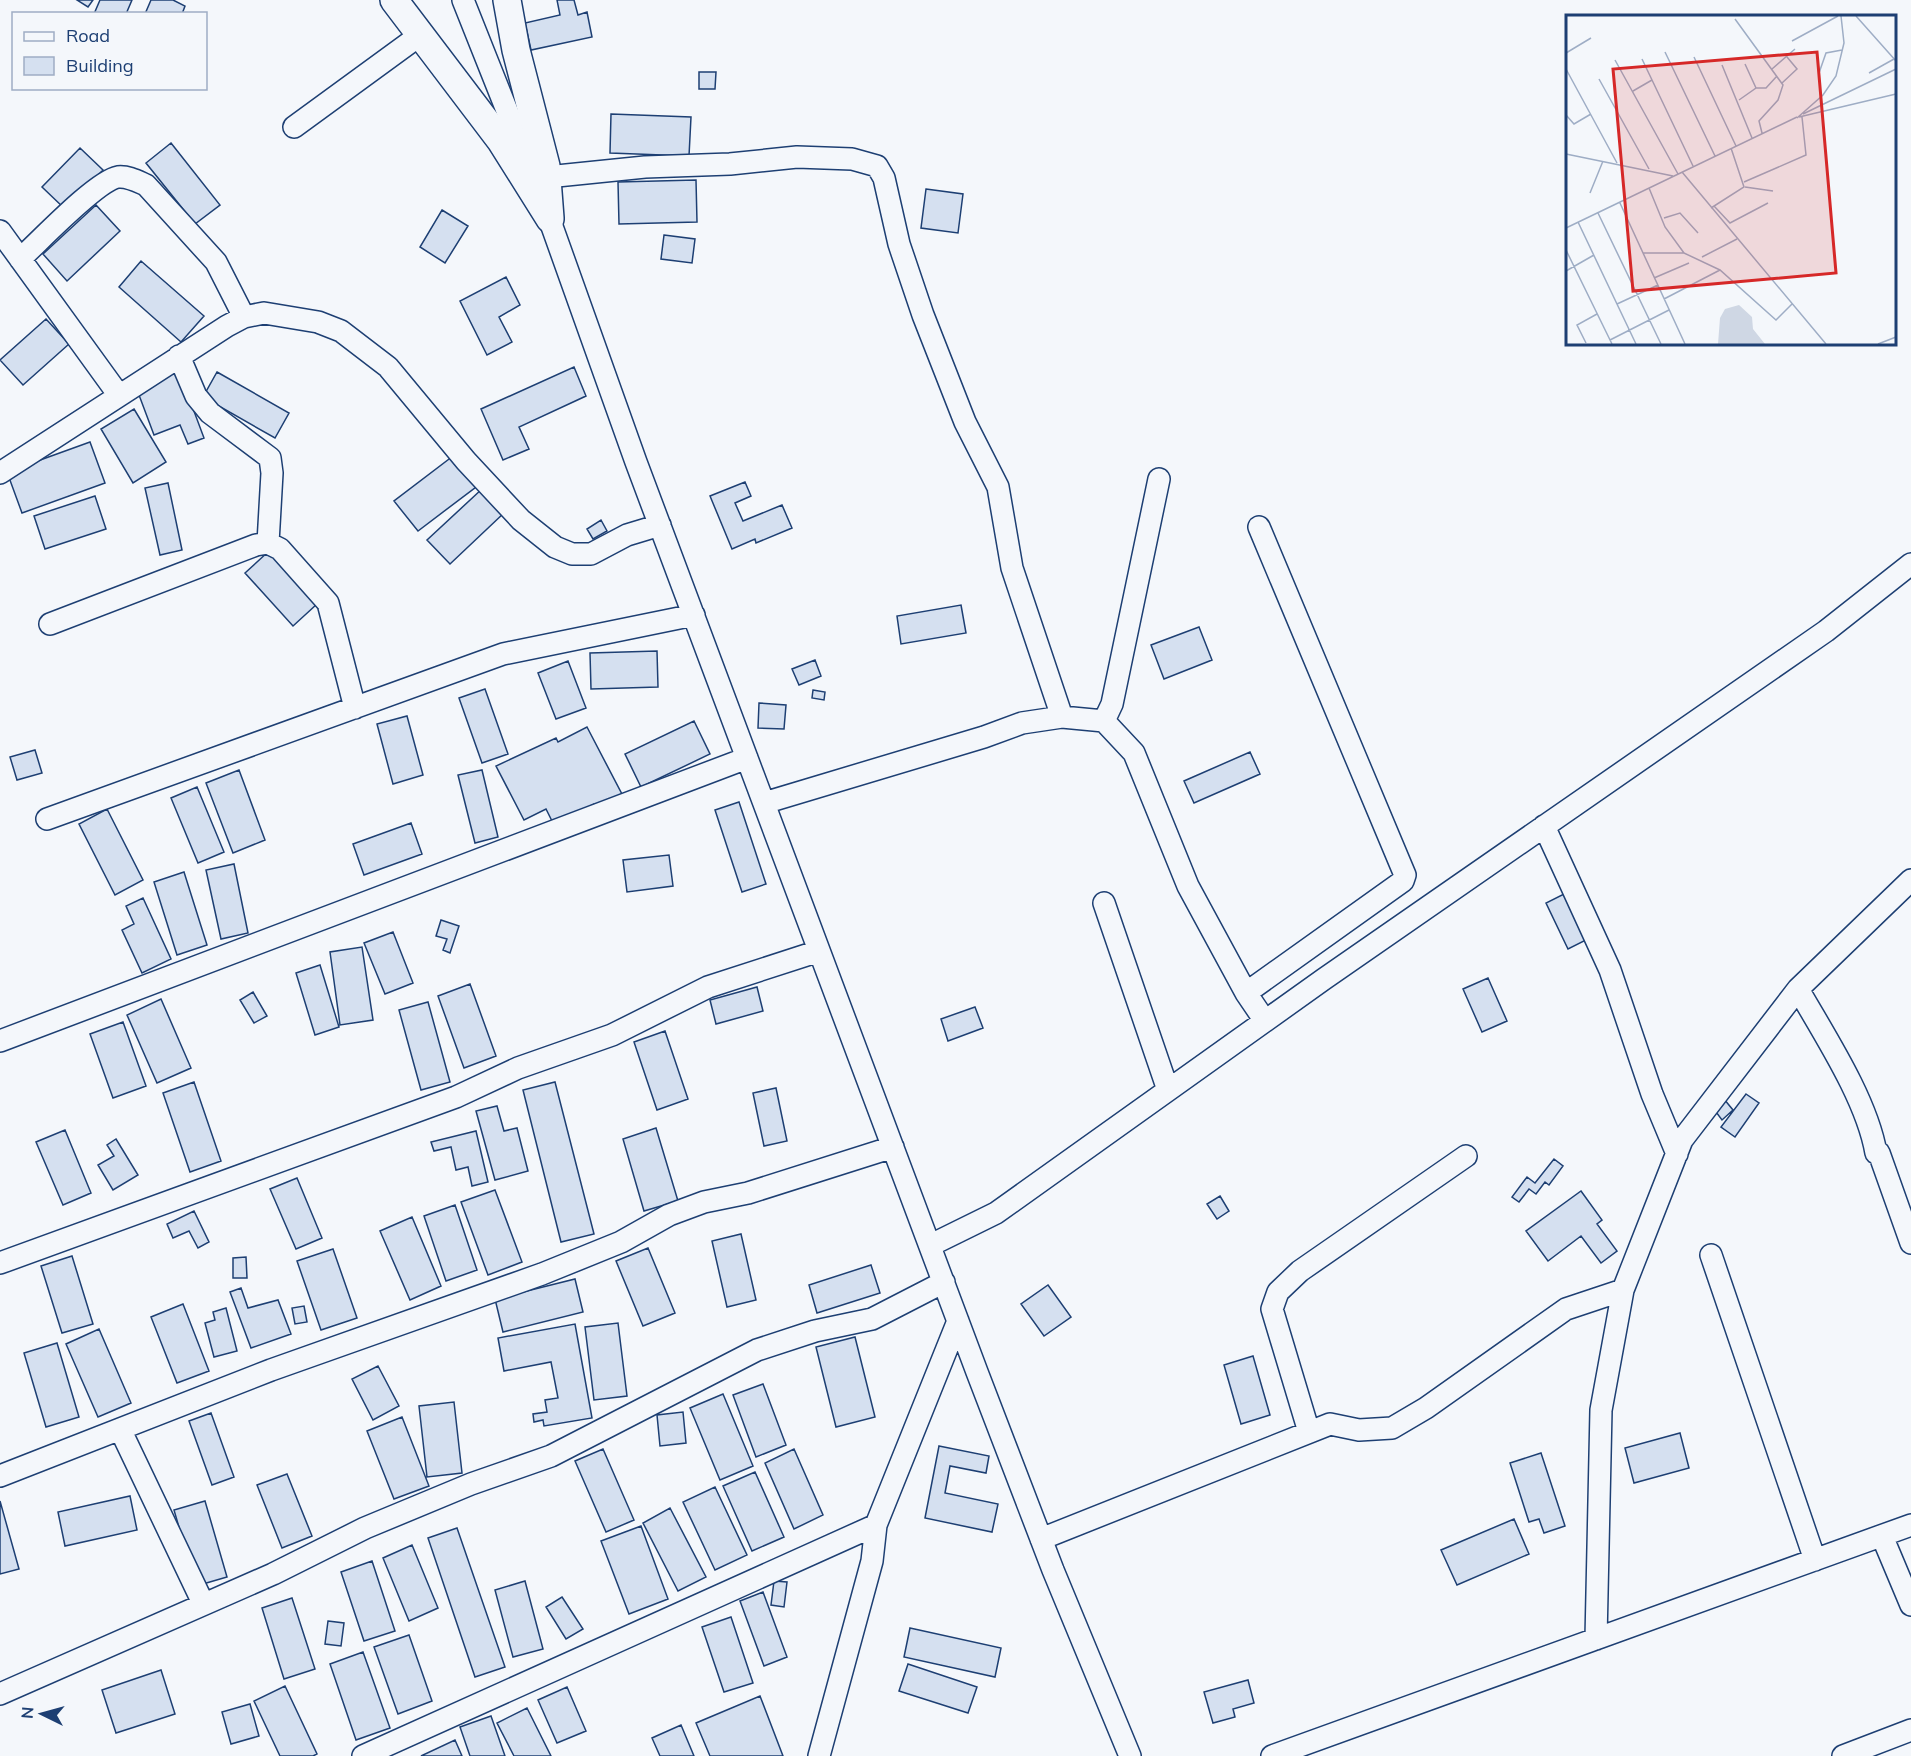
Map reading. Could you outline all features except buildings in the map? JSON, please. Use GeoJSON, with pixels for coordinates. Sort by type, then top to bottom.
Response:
{"type":"FeatureCollection","features":[{"type":"Feature","properties":{"kind":"main road"},"geometry":{"type":"LineString","coordinates":[[394,0],[501,141],[550,219]]}},
{"type":"Feature","properties":{"kind":"main road"},"geometry":{"type":"LineString","coordinates":[[507,0],[516,50],[547,177],[550,219]]}},
{"type":"Feature","properties":{"kind":"street"},"geometry":{"type":"LineString","coordinates":[[463,0],[550,219],[660,525],[958,1321],[1041,1539],[1130,1756]]}},
{"type":"Feature","properties":{"kind":"street"},"geometry":{"type":"LineString","coordinates":[[294,127],[420,35]]}},
{"type":"Feature","properties":{"kind":"street"},"geometry":{"type":"LineString","coordinates":[[547,177],[645,167],[730,164],[797,158],[852,159],[876,166],[884,178],[899,244],[923,315],[965,422],[998,487],[1012,568],[1062,717]]}},
{"type":"Feature","properties":{"kind":"street"},"geometry":{"type":"LineString","coordinates":[[20,260],[98,187],[118,177],[130,178],[146,185],[216,262],[244,317]]}},
{"type":"Feature","properties":{"kind":"street"},"geometry":{"type":"LineString","coordinates":[[0,231],[118,394]]}},
{"type":"Feature","properties":{"kind":"street"},"geometry":{"type":"LineString","coordinates":[[0,473],[178,356],[244,317],[264,313],[318,322],[340,331],[363,347],[388,368],[419,408],[521,520],[555,547],[572,554],[591,554],[627,535],[660,525]]}},
{"type":"Feature","properties":{"kind":"street"},"geometry":{"type":"LineString","coordinates":[[178,356],[196,396],[210,412],[270,458],[272,473],[268,543]]}},
{"type":"Feature","properties":{"kind":"street"},"geometry":{"type":"LineString","coordinates":[[1104,721],[1112,704],[1159,479]]}},
{"type":"Feature","properties":{"kind":"street"},"geometry":{"type":"LineString","coordinates":[[1246,993],[1403,881],[1405,875],[1259,527]]}},
{"type":"Feature","properties":{"kind":"street"},"geometry":{"type":"LineString","coordinates":[[50,624],[256,545],[268,543],[280,549],[328,603],[355,708]]}},
{"type":"Feature","properties":{"kind":"street"},"geometry":{"type":"LineString","coordinates":[[931,1245],[996,1213],[1265,1021],[1826,631],[1911,564]]}},
{"type":"Feature","properties":{"kind":"street"},"geometry":{"type":"LineString","coordinates":[[47,819],[503,654],[694,615]]}},
{"type":"Feature","properties":{"kind":"street"},"geometry":{"type":"LineString","coordinates":[[764,803],[984,737],[1022,723],[1062,717],[1104,721],[1134,753],[1188,886],[1246,993],[1265,1021]]}},
{"type":"Feature","properties":{"kind":"street"},"geometry":{"type":"LineString","coordinates":[[0,1041],[747,758]]}},
{"type":"Feature","properties":{"kind":"street"},"geometry":{"type":"LineString","coordinates":[[1544,826],[1610,970],[1652,1094],[1677,1154]]}},
{"type":"Feature","properties":{"kind":"street"},"geometry":{"type":"LineString","coordinates":[[1596,1639],[1600,1410],[1623,1290],[1682,1140],[1798,989],[1911,880]]}},
{"type":"Feature","properties":{"kind":"street"},"geometry":{"type":"LineString","coordinates":[[1104,903],[1168,1090]]}},
{"type":"Feature","properties":{"kind":"street"},"geometry":{"type":"LineString","coordinates":[[0,1263],[456,1096],[518,1068],[612,1035],[708,987],[819,951]]}},
{"type":"Feature","properties":{"kind":"street"},"geometry":{"type":"LineString","coordinates":[[1798,989],[1830,1044],[1867,1120],[1876,1153],[1882,1159],[1911,1243]]}},
{"type":"Feature","properties":{"kind":"street"},"geometry":{"type":"LineString","coordinates":[[0,1476],[271,1370],[542,1274],[621,1242],[669,1215],[704,1202],[748,1193],[893,1147]]}},
{"type":"Feature","properties":{"kind":"street"},"geometry":{"type":"LineString","coordinates":[[1309,1432],[1272,1309],[1278,1292],[1300,1271],[1466,1156]]}},
{"type":"Feature","properties":{"kind":"street"},"geometry":{"type":"LineString","coordinates":[[1711,1255],[1815,1560]]}},
{"type":"Feature","properties":{"kind":"street"},"geometry":{"type":"LineString","coordinates":[[0,1694],[273,1574],[365,1528],[471,1484],[551,1456],[758,1350],[816,1331],[872,1319],[944,1282]]}},
{"type":"Feature","properties":{"kind":"street"},"geometry":{"type":"LineString","coordinates":[[1041,1539],[1330,1424],[1359,1430],[1392,1428],[1426,1408],[1566,1309],[1623,1290]]}},
{"type":"Feature","properties":{"kind":"street"},"geometry":{"type":"LineString","coordinates":[[819,1756],[872,1561],[876,1525],[958,1321]]}},
{"type":"Feature","properties":{"kind":"street"},"geometry":{"type":"LineString","coordinates":[[120,1430],[203,1603]]}},
{"type":"Feature","properties":{"kind":"street"},"geometry":{"type":"LineString","coordinates":[[363,1756],[876,1525]]}},
{"type":"Feature","properties":{"kind":"street"},"geometry":{"type":"LineString","coordinates":[[1272,1756],[1911,1525]]}},
{"type":"Feature","properties":{"kind":"street"},"geometry":{"type":"LineString","coordinates":[[1882,1536],[1911,1605]]}},
{"type":"Feature","properties":{"kind":"street"},"geometry":{"type":"LineString","coordinates":[[1843,1756],[1911,1730]]}}]}
